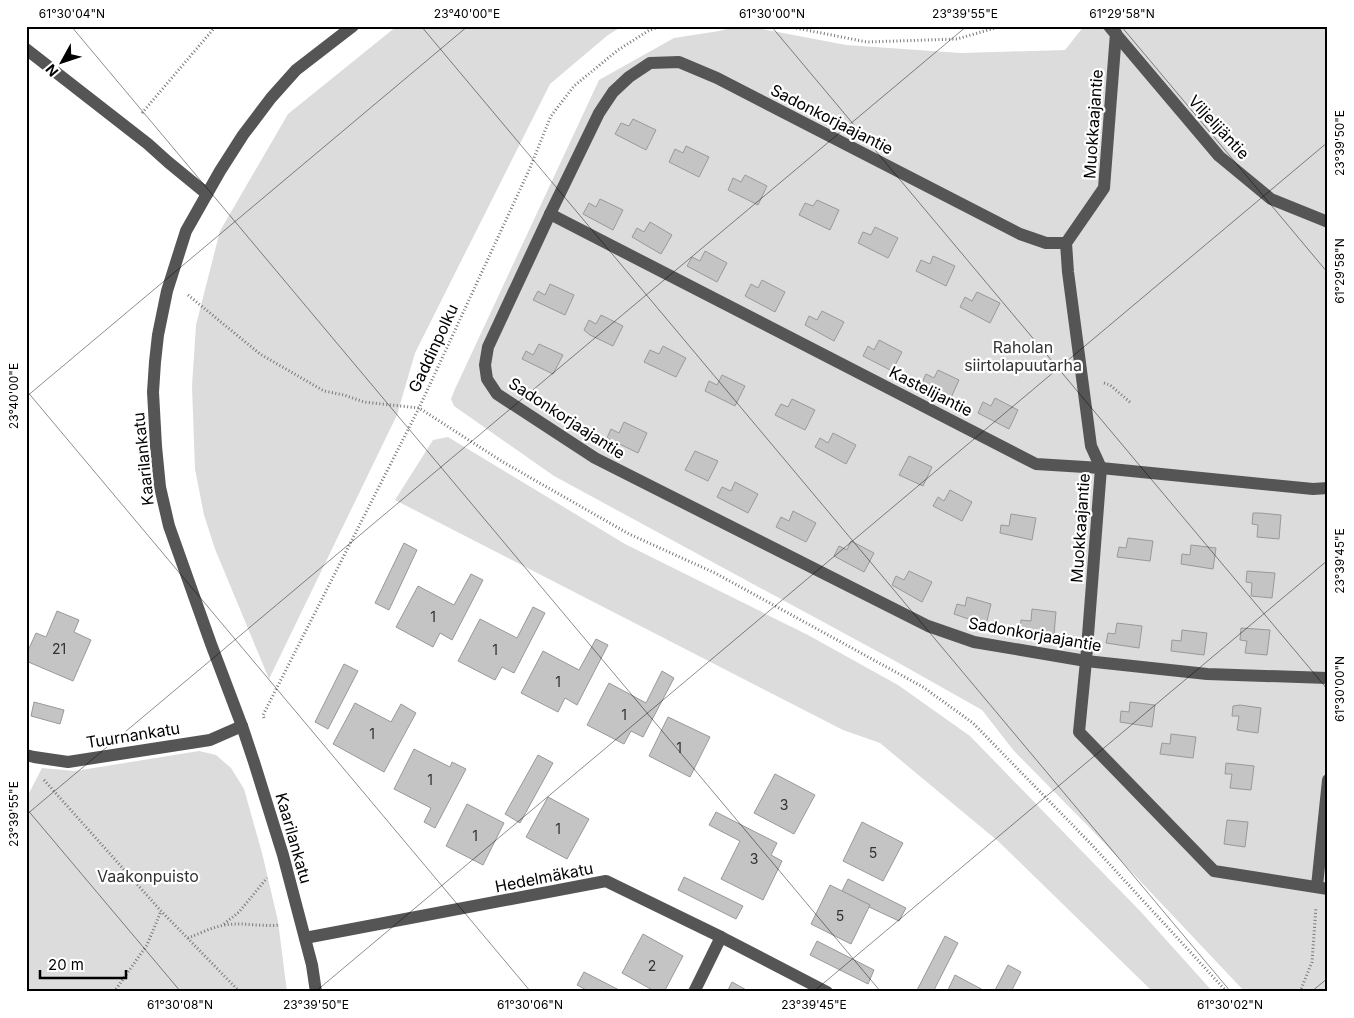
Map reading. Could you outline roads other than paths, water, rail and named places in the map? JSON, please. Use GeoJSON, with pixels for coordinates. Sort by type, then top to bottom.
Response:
{"type":"FeatureCollection","features":[{"type":"Feature","properties":{"kind":"street","name":"Kaarilankatu"},"geometry":{"type":"LineString","coordinates":[[316,992],[312,965],[301,922],[242,726],[172,535],[160,487],[153,385],[158,335],[171,280],[186,231],[243,135],[271,98],[296,70],[353,26]]}},
{"type":"Feature","properties":{"kind":"street","name":"Viljelijäntie"},"geometry":{"type":"LineString","coordinates":[[1112,30],[1220,156],[1271,199],[1328,222]]}},
{"type":"Feature","properties":{"kind":"street","name":"Muokkaajantie"},"geometry":{"type":"LineString","coordinates":[[1112,30],[1104,188],[1066,243],[1068,272],[1091,446],[1101,468],[1079,732],[1214,871],[1322,887]]}},
{"type":"Feature","properties":{"kind":"street"},"geometry":{"type":"LineString","coordinates":[[26,49],[148,144],[207,194]]}},
{"type":"Feature","properties":{"kind":"street","name":"Sadonkorjaajantie"},"geometry":{"type":"LineString","coordinates":[[1066,243],[1046,243],[1020,234],[717,78],[679,62],[650,63],[629,77],[613,92],[600,114],[550,214],[488,347],[485,365],[487,379],[497,394],[595,458],[928,626],[974,642],[1086,661],[1207,674],[1328,678]]}},
{"type":"Feature","properties":{"kind":"street","name":"Kastelijantie"},"geometry":{"type":"LineString","coordinates":[[550,214],[1036,464],[1101,468],[1313,489],[1328,488]]}},
{"type":"Feature","properties":{"kind":"street","name":"Tuurnankatu"},"geometry":{"type":"LineString","coordinates":[[26,755],[68,762],[210,740],[242,726]]}},
{"type":"Feature","properties":{"kind":"street"},"geometry":{"type":"LineString","coordinates":[[1322,887],[1328,780]]}},
{"type":"Feature","properties":{"kind":"street","name":"Hedelmäkatu"},"geometry":{"type":"LineString","coordinates":[[305,938],[606,882],[721,937],[827,992]]}},
{"type":"Feature","properties":{"kind":"street"},"geometry":{"type":"LineString","coordinates":[[694,992],[721,937]]}},
{"type":"Feature","properties":{"kind":"park label","name":"Raholan siirtolapuutarha"},"geometry":{"type":"Point","coordinates":[1023,356]}},
{"type":"Feature","properties":{"kind":"park label","name":"Vaakonpuisto"},"geometry":{"type":"Point","coordinates":[148,876]}}]}
